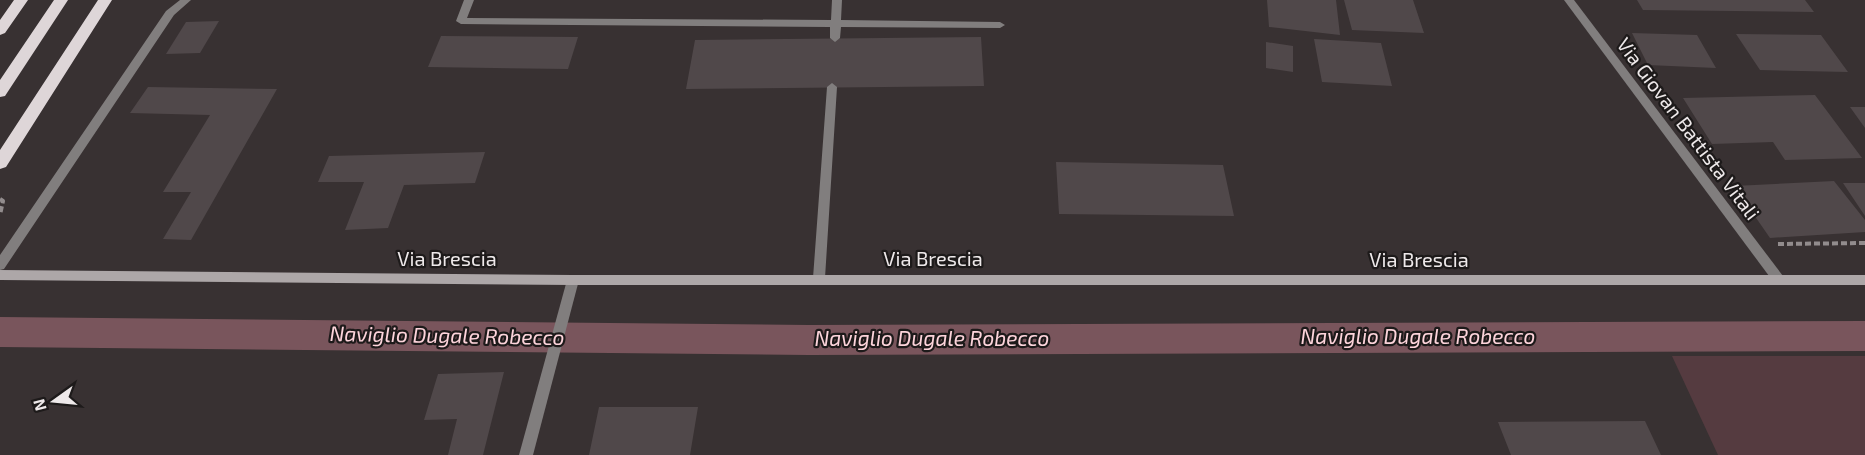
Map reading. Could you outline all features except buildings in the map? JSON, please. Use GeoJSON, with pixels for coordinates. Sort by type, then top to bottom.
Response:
{"type":"FeatureCollection","features":[{"type":"Feature","properties":{"kind":"highway"},"geometry":{"type":"LineString","coordinates":[[0,30],[21,0]]}},
{"type":"Feature","properties":{"kind":"highway"},"geometry":{"type":"LineString","coordinates":[[0,92],[62,0]]}},
{"type":"Feature","properties":{"kind":"highway"},"geometry":{"type":"LineString","coordinates":[[0,163],[105,0]]}},
{"type":"Feature","properties":{"kind":"main road","name":"Via Brescia"},"geometry":{"type":"LineString","coordinates":[[0,275],[573,280],[819,278],[1865,280]]}},
{"type":"Feature","properties":{"kind":"street"},"geometry":{"type":"LineString","coordinates":[[0,265],[170,13],[186,0]]}},
{"type":"Feature","properties":{"kind":"street"},"geometry":{"type":"LineString","coordinates":[[469,0],[461,21],[1000,25]]}},
{"type":"Feature","properties":{"kind":"street"},"geometry":{"type":"LineString","coordinates":[[835,38],[837,0]]}},
{"type":"Feature","properties":{"kind":"street","name":"Via Giovan Battista Vitali"},"geometry":{"type":"LineString","coordinates":[[1569,0],[1779,280]]}},
{"type":"Feature","properties":{"kind":"street"},"geometry":{"type":"LineString","coordinates":[[819,278],[832,87]]}},
{"type":"Feature","properties":{"kind":"street"},"geometry":{"type":"LineString","coordinates":[[526,455],[573,280]]}},
{"type":"Feature","properties":{"kind":"path"},"geometry":{"type":"LineString","coordinates":[[0,199],[3,201],[0,215]]}},
{"type":"Feature","properties":{"kind":"shaded area"},"geometry":{"type":"Polygon","coordinates":[[[1672,356],[1865,356],[1865,455],[1718,455],[1672,356]]]}},
{"type":"Feature","properties":{"kind":"waterway","name":"Naviglio Dugale Robecco"},"geometry":{"type":"LineString","coordinates":[[0,332],[809,340],[1865,336]]}}]}
